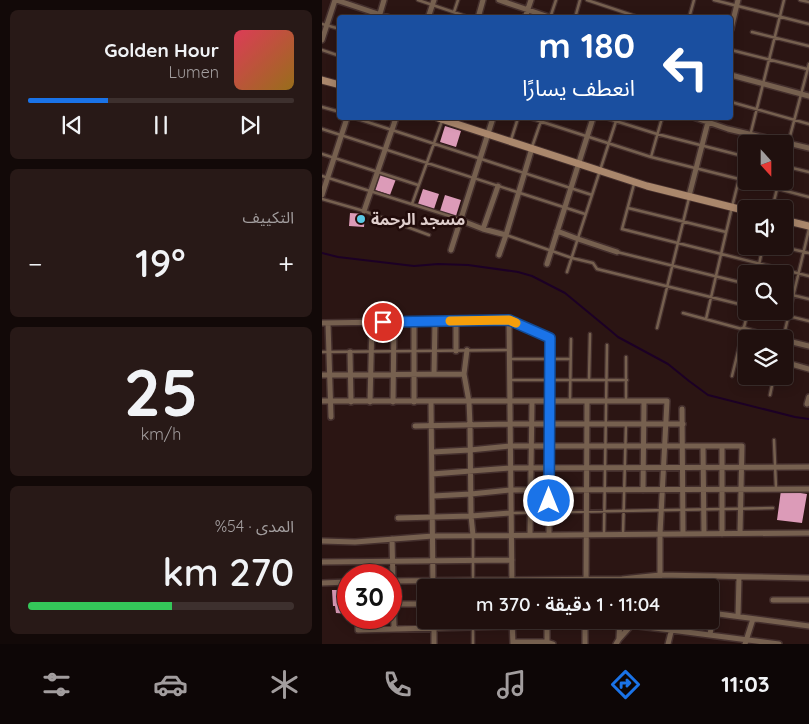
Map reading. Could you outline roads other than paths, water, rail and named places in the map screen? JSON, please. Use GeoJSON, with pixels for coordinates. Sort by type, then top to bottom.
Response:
{"type":"FeatureCollection","features":[{"type":"Feature","properties":{"kind":"street"},"geometry":{"type":"LineString","coordinates":[[322,40],[324,24],[336,0],[376,15]]}},
{"type":"Feature","properties":{"kind":"street"},"geometry":{"type":"LineString","coordinates":[[379,15],[384,0]]}},
{"type":"Feature","properties":{"kind":"street"},"geometry":{"type":"LineString","coordinates":[[479,15],[484,0]]}},
{"type":"Feature","properties":{"kind":"street"},"geometry":{"type":"LineString","coordinates":[[499,0],[507,1],[544,15]]}},
{"type":"Feature","properties":{"kind":"street"},"geometry":{"type":"LineString","coordinates":[[526,15],[531,0]]}},
{"type":"Feature","properties":{"kind":"street"},"geometry":{"type":"LineString","coordinates":[[429,15],[433,2]]}},
{"type":"Feature","properties":{"kind":"street"},"geometry":{"type":"LineString","coordinates":[[733,20],[737,3]]}},
{"type":"Feature","properties":{"kind":"street"},"geometry":{"type":"LineString","coordinates":[[733,76],[808,96]]}},
{"type":"Feature","properties":{"kind":"street"},"geometry":{"type":"LineString","coordinates":[[322,80],[337,85]]}},
{"type":"Feature","properties":{"kind":"street"},"geometry":{"type":"LineString","coordinates":[[322,195],[325,177],[334,158],[346,120]]}},
{"type":"Feature","properties":{"kind":"street"},"geometry":{"type":"LineString","coordinates":[[364,211],[395,120]]}},
{"type":"Feature","properties":{"kind":"street"},"geometry":{"type":"LineString","coordinates":[[447,120],[635,182],[738,209]]}},
{"type":"Feature","properties":{"kind":"street"},"geometry":{"type":"LineString","coordinates":[[451,250],[492,120]]}},
{"type":"Feature","properties":{"kind":"street"},"geometry":{"type":"LineString","coordinates":[[547,264],[592,120]]}},
{"type":"Feature","properties":{"kind":"street"},"geometry":{"type":"LineString","coordinates":[[689,196],[708,120]]}},
{"type":"Feature","properties":{"kind":"street"},"geometry":{"type":"LineString","coordinates":[[710,120],[728,129],[754,135]]}},
{"type":"Feature","properties":{"kind":"street"},"geometry":{"type":"LineString","coordinates":[[793,144],[808,148]]}},
{"type":"Feature","properties":{"kind":"street"},"geometry":{"type":"LineString","coordinates":[[499,254],[532,148]]}},
{"type":"Feature","properties":{"kind":"street"},"geometry":{"type":"LineString","coordinates":[[483,229],[498,186]]}},
{"type":"Feature","properties":{"kind":"street"},"geometry":{"type":"LineString","coordinates":[[460,220],[506,235]]}},
{"type":"Feature","properties":{"kind":"street"},"geometry":{"type":"LineString","coordinates":[[793,223],[808,228]]}},
{"type":"Feature","properties":{"kind":"street"},"geometry":{"type":"LineString","coordinates":[[557,231],[617,252]]}},
{"type":"Feature","properties":{"kind":"street"},"geometry":{"type":"LineString","coordinates":[[509,320],[512,579]]}},
{"type":"Feature","properties":{"kind":"street"},"geometry":{"type":"LineString","coordinates":[[322,323],[509,320],[550,338],[549,534]]}},
{"type":"Feature","properties":{"kind":"street"},"geometry":{"type":"LineString","coordinates":[[434,374],[435,321]]}},
{"type":"Feature","properties":{"kind":"street"},"geometry":{"type":"LineString","coordinates":[[456,321],[456,350]]}},
{"type":"Feature","properties":{"kind":"street"},"geometry":{"type":"LineString","coordinates":[[370,402],[372,322]]}},
{"type":"Feature","properties":{"kind":"street"},"geometry":{"type":"LineString","coordinates":[[393,402],[394,322]]}},
{"type":"Feature","properties":{"kind":"street"},"geometry":{"type":"LineString","coordinates":[[414,322],[414,402]]}},
{"type":"Feature","properties":{"kind":"street"},"geometry":{"type":"LineString","coordinates":[[328,323],[331,417]]}},
{"type":"Feature","properties":{"kind":"street"},"geometry":{"type":"LineString","coordinates":[[793,342],[808,346]]}},
{"type":"Feature","properties":{"kind":"street"},"geometry":{"type":"LineString","coordinates":[[467,350],[464,374],[469,402],[473,535]]}},
{"type":"Feature","properties":{"kind":"street"},"geometry":{"type":"LineString","coordinates":[[350,352],[350,402]]}},
{"type":"Feature","properties":{"kind":"street"},"geometry":{"type":"LineString","coordinates":[[793,365],[808,369]]}},
{"type":"Feature","properties":{"kind":"street"},"geometry":{"type":"LineString","coordinates":[[322,375],[464,374]]}},
{"type":"Feature","properties":{"kind":"street"},"geometry":{"type":"LineString","coordinates":[[807,404],[808,397]]}},
{"type":"Feature","properties":{"kind":"street"},"geometry":{"type":"LineString","coordinates":[[587,401],[587,579],[660,574],[808,578]]}},
{"type":"Feature","properties":{"kind":"street"},"geometry":{"type":"LineString","coordinates":[[643,490],[644,401]]}},
{"type":"Feature","properties":{"kind":"street"},"geometry":{"type":"LineString","coordinates":[[322,402],[667,401],[659,579]]}},
{"type":"Feature","properties":{"kind":"street"},"geometry":{"type":"LineString","coordinates":[[431,402],[433,579]]}},
{"type":"Feature","properties":{"kind":"street"},"geometry":{"type":"LineString","coordinates":[[530,535],[532,402]]}},
{"type":"Feature","properties":{"kind":"street"},"geometry":{"type":"LineString","coordinates":[[682,409],[683,534]]}},
{"type":"Feature","properties":{"kind":"street"},"geometry":{"type":"LineString","coordinates":[[415,426],[683,424]]}},
{"type":"Feature","properties":{"kind":"street"},"geometry":{"type":"LineString","coordinates":[[432,452],[510,446],[742,446],[740,534]]}},
{"type":"Feature","properties":{"kind":"street"},"geometry":{"type":"LineString","coordinates":[[703,446],[704,534]]}},
{"type":"Feature","properties":{"kind":"street"},"geometry":{"type":"LineString","coordinates":[[722,446],[722,534]]}},
{"type":"Feature","properties":{"kind":"street"},"geometry":{"type":"LineString","coordinates":[[432,474],[549,467],[808,467]]}},
{"type":"Feature","properties":{"kind":"street"},"geometry":{"type":"LineString","coordinates":[[433,496],[511,490],[808,489]]}},
{"type":"Feature","properties":{"kind":"street"},"geometry":{"type":"LineString","coordinates":[[398,518],[511,513]]}},
{"type":"Feature","properties":{"kind":"street"},"geometry":{"type":"LineString","coordinates":[[322,541],[355,542],[473,535],[808,533]]}},
{"type":"Feature","properties":{"kind":"street"},"geometry":{"type":"LineString","coordinates":[[392,539],[393,564]]}},
{"type":"Feature","properties":{"kind":"street"},"geometry":{"type":"LineString","coordinates":[[322,562],[512,560]]}},
{"type":"Feature","properties":{"kind":"street"},"geometry":{"type":"LineString","coordinates":[[738,577],[738,616]]}},
{"type":"Feature","properties":{"kind":"street"},"geometry":{"type":"LineString","coordinates":[[402,581],[417,581]]}},
{"type":"Feature","properties":{"kind":"street"},"geometry":{"type":"LineString","coordinates":[[322,583],[337,582]]}},
{"type":"Feature","properties":{"kind":"street"},"geometry":{"type":"LineString","coordinates":[[773,600],[808,600]]}},
{"type":"Feature","properties":{"kind":"street"},"geometry":{"type":"LineString","coordinates":[[402,604],[417,604]]}},
{"type":"Feature","properties":{"kind":"street"},"geometry":{"type":"LineString","coordinates":[[719,615],[808,626]]}},
{"type":"Feature","properties":{"kind":"street"},"geometry":{"type":"LineString","coordinates":[[745,642],[753,618]]}},
{"type":"Feature","properties":{"kind":"street"},"geometry":{"type":"LineString","coordinates":[[402,628],[417,628]]}},
{"type":"Feature","properties":{"kind":"street"},"geometry":{"type":"LineString","coordinates":[[358,629],[376,629]]}},
{"type":"Feature","properties":{"kind":"street"},"geometry":{"type":"LineString","coordinates":[[434,629],[434,644]]}},
{"type":"Feature","properties":{"kind":"street"},"geometry":{"type":"LineString","coordinates":[[512,629],[513,643],[547,642],[554,644]]}},
{"type":"Feature","properties":{"kind":"street"},"geometry":{"type":"LineString","coordinates":[[547,629],[547,642]]}},
{"type":"Feature","properties":{"kind":"street"},"geometry":{"type":"LineString","coordinates":[[585,629],[585,644]]}},
{"type":"Feature","properties":{"kind":"street"},"geometry":{"type":"LineString","coordinates":[[617,641],[627,629]]}},
{"type":"Feature","properties":{"kind":"street"},"geometry":{"type":"LineString","coordinates":[[663,629],[745,642],[779,644]]}},
{"type":"Feature","properties":{"kind":"street"},"geometry":{"type":"LineString","coordinates":[[710,635],[711,629]]}},
{"type":"Feature","properties":{"kind":"street"},"geometry":{"type":"LineString","coordinates":[[668,644],[671,630]]}},
{"type":"Feature","properties":{"kind":"lane"},"geometry":{"type":"LineString","coordinates":[[418,0],[433,2],[462,15]]}},
{"type":"Feature","properties":{"kind":"lane"},"geometry":{"type":"LineString","coordinates":[[453,15],[458,0]]}},
{"type":"Feature","properties":{"kind":"lane"},"geometry":{"type":"LineString","coordinates":[[552,15],[556,0]]}},
{"type":"Feature","properties":{"kind":"lane"},"geometry":{"type":"LineString","coordinates":[[576,15],[580,0]]}},
{"type":"Feature","properties":{"kind":"lane"},"geometry":{"type":"LineString","coordinates":[[587,0],[632,15]]}},
{"type":"Feature","properties":{"kind":"lane"},"geometry":{"type":"LineString","coordinates":[[691,15],[694,0]]}},
{"type":"Feature","properties":{"kind":"lane"},"geometry":{"type":"LineString","coordinates":[[714,0],[737,3],[808,24]]}},
{"type":"Feature","properties":{"kind":"lane"},"geometry":{"type":"LineString","coordinates":[[750,134],[784,0]]}},
{"type":"Feature","properties":{"kind":"lane"},"geometry":{"type":"LineString","coordinates":[[800,0],[808,2]]}},
{"type":"Feature","properties":{"kind":"lane"},"geometry":{"type":"LineString","coordinates":[[324,24],[337,29]]}},
{"type":"Feature","properties":{"kind":"lane"},"geometry":{"type":"LineString","coordinates":[[752,32],[808,46]]}},
{"type":"Feature","properties":{"kind":"lane"},"geometry":{"type":"LineString","coordinates":[[322,50],[337,55]]}},
{"type":"Feature","properties":{"kind":"lane"},"geometry":{"type":"LineString","coordinates":[[733,51],[808,70]]}},
{"type":"Feature","properties":{"kind":"lane"},"geometry":{"type":"LineString","coordinates":[[790,135],[808,64]]}},
{"type":"Feature","properties":{"kind":"lane"},"geometry":{"type":"LineString","coordinates":[[733,103],[808,124]]}},
{"type":"Feature","properties":{"kind":"lane"},"geometry":{"type":"LineString","coordinates":[[322,106],[337,111]]}},
{"type":"Feature","properties":{"kind":"lane"},"geometry":{"type":"LineString","coordinates":[[361,120],[592,195]]}},
{"type":"Feature","properties":{"kind":"lane"},"geometry":{"type":"LineString","coordinates":[[412,204],[434,144],[440,120]]}},
{"type":"Feature","properties":{"kind":"lane"},"geometry":{"type":"LineString","coordinates":[[510,141],[517,120]]}},
{"type":"Feature","properties":{"kind":"lane"},"geometry":{"type":"LineString","coordinates":[[532,148],[542,120]]}},
{"type":"Feature","properties":{"kind":"lane"},"geometry":{"type":"LineString","coordinates":[[545,120],[651,157],[738,179]]}},
{"type":"Feature","properties":{"kind":"lane"},"geometry":{"type":"LineString","coordinates":[[567,272],[616,120]]}},
{"type":"Feature","properties":{"kind":"lane"},"geometry":{"type":"LineString","coordinates":[[619,120],[657,134],[738,154]]}},
{"type":"Feature","properties":{"kind":"lane"},"geometry":{"type":"LineString","coordinates":[[651,157],[661,120]]}},
{"type":"Feature","properties":{"kind":"lane"},"geometry":{"type":"LineString","coordinates":[[322,129],[585,214]]}},
{"type":"Feature","properties":{"kind":"lane"},"geometry":{"type":"LineString","coordinates":[[322,154],[418,185]]}},
{"type":"Feature","properties":{"kind":"lane"},"geometry":{"type":"LineString","coordinates":[[793,168],[808,172]]}},
{"type":"Feature","properties":{"kind":"lane"},"geometry":{"type":"LineString","coordinates":[[325,177],[460,220]]}},
{"type":"Feature","properties":{"kind":"lane"},"geometry":{"type":"LineString","coordinates":[[635,182],[622,228],[808,276]]}},
{"type":"Feature","properties":{"kind":"lane"},"geometry":{"type":"LineString","coordinates":[[706,319],[738,183]]}},
{"type":"Feature","properties":{"kind":"lane"},"geometry":{"type":"LineString","coordinates":[[781,190],[808,197]]}},
{"type":"Feature","properties":{"kind":"lane"},"geometry":{"type":"LineString","coordinates":[[657,328],[689,196]]}},
{"type":"Feature","properties":{"kind":"lane"},"geometry":{"type":"LineString","coordinates":[[322,199],[364,211],[430,235]]}},
{"type":"Feature","properties":{"kind":"lane"},"geometry":{"type":"LineString","coordinates":[[628,208],[726,232]]}},
{"type":"Feature","properties":{"kind":"lane"},"geometry":{"type":"LineString","coordinates":[[808,228],[793,295],[808,298]]}},
{"type":"Feature","properties":{"kind":"lane"},"geometry":{"type":"LineString","coordinates":[[506,235],[572,258],[593,263],[597,269],[738,304]]}},
{"type":"Feature","properties":{"kind":"lane"},"geometry":{"type":"LineString","coordinates":[[793,250],[808,253]]}},
{"type":"Feature","properties":{"kind":"lane"},"geometry":{"type":"LineString","coordinates":[[617,252],[738,282]]}},
{"type":"Feature","properties":{"kind":"lane"},"geometry":{"type":"LineString","coordinates":[[759,264],[761,255]]}},
{"type":"Feature","properties":{"kind":"lane"},"geometry":{"type":"LineString","coordinates":[[684,313],[743,329]]}},
{"type":"Feature","properties":{"kind":"lane"},"geometry":{"type":"LineString","coordinates":[[793,317],[808,321]]}},
{"type":"Feature","properties":{"kind":"lane"},"geometry":{"type":"LineString","coordinates":[[732,376],[746,320]]}},
{"type":"Feature","properties":{"kind":"lane"},"geometry":{"type":"LineString","coordinates":[[589,380],[590,334]]}},
{"type":"Feature","properties":{"kind":"lane"},"geometry":{"type":"LineString","coordinates":[[570,402],[571,338]]}},
{"type":"Feature","properties":{"kind":"lane"},"geometry":{"type":"LineString","coordinates":[[604,534],[607,345]]}},
{"type":"Feature","properties":{"kind":"lane"},"geometry":{"type":"LineString","coordinates":[[322,352],[509,350]]}},
{"type":"Feature","properties":{"kind":"lane"},"geometry":{"type":"LineString","coordinates":[[626,357],[626,401]]}},
{"type":"Feature","properties":{"kind":"lane"},"geometry":{"type":"LineString","coordinates":[[509,359],[570,359]]}},
{"type":"Feature","properties":{"kind":"lane"},"geometry":{"type":"LineString","coordinates":[[510,380],[627,380]]}},
{"type":"Feature","properties":{"kind":"lane"},"geometry":{"type":"LineString","coordinates":[[770,395],[772,385]]}},
{"type":"Feature","properties":{"kind":"lane"},"geometry":{"type":"LineString","coordinates":[[623,534],[626,424]]}},
{"type":"Feature","properties":{"kind":"lane"},"geometry":{"type":"LineString","coordinates":[[774,440],[776,489]]}},
{"type":"Feature","properties":{"kind":"lane"},"geometry":{"type":"LineString","coordinates":[[511,513],[773,508]]}},
{"type":"Feature","properties":{"kind":"lane"},"geometry":{"type":"LineString","coordinates":[[473,535],[473,579]]}},
{"type":"Feature","properties":{"kind":"lane"},"geometry":{"type":"LineString","coordinates":[[473,629],[474,644]]}},
{"type":"Feature","properties":{"kind":"waterway"},"geometry":{"type":"LineString","coordinates":[[322,253],[338,257],[414,266],[438,264],[468,265],[518,272],[532,276],[565,293],[618,337],[668,364],[708,395],[809,419]]}},
{"type":"Feature","properties":{"kind":"place","name":"مسجد الرحمة"},"geometry":{"type":"Point","coordinates":[361,219]}}]}
